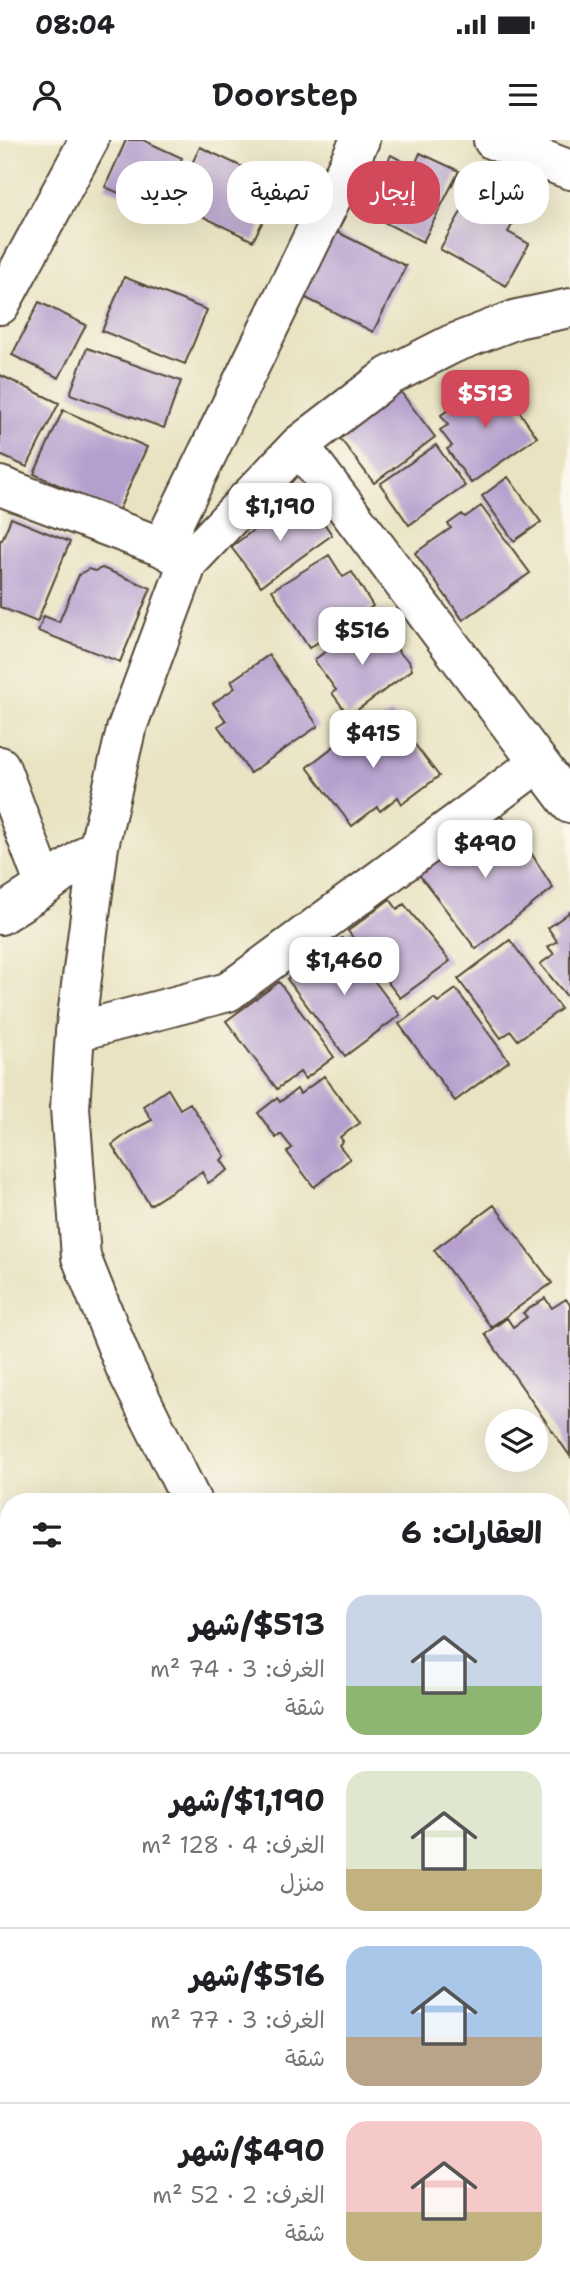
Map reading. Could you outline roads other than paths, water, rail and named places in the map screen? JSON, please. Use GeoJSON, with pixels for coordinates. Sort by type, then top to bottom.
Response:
{"type":"FeatureCollection","features":[{"type":"Feature","properties":{"kind":"street"},"geometry":{"type":"LineString","coordinates":[[0,305],[89,140]]}},
{"type":"Feature","properties":{"kind":"street"},"geometry":{"type":"LineString","coordinates":[[188,1493],[125,1367],[81,1257],[70,1108],[75,1032],[99,846],[127,730],[175,554],[360,140]]}},
{"type":"Feature","properties":{"kind":"street"},"geometry":{"type":"LineString","coordinates":[[493,140],[570,170]]}},
{"type":"Feature","properties":{"kind":"street"},"geometry":{"type":"LineString","coordinates":[[175,554],[299,444],[389,376],[442,349],[517,319],[570,308]]}},
{"type":"Feature","properties":{"kind":"street"},"geometry":{"type":"LineString","coordinates":[[299,444],[570,804]]}},
{"type":"Feature","properties":{"kind":"street"},"geometry":{"type":"LineString","coordinates":[[0,486],[175,554]]}},
{"type":"Feature","properties":{"kind":"street"},"geometry":{"type":"LineString","coordinates":[[75,1032],[228,992],[538,763]]}},
{"type":"Feature","properties":{"kind":"street"},"geometry":{"type":"LineString","coordinates":[[0,766],[45,886]]}},
{"type":"Feature","properties":{"kind":"street"},"geometry":{"type":"LineString","coordinates":[[0,915],[99,846]]}}]}
